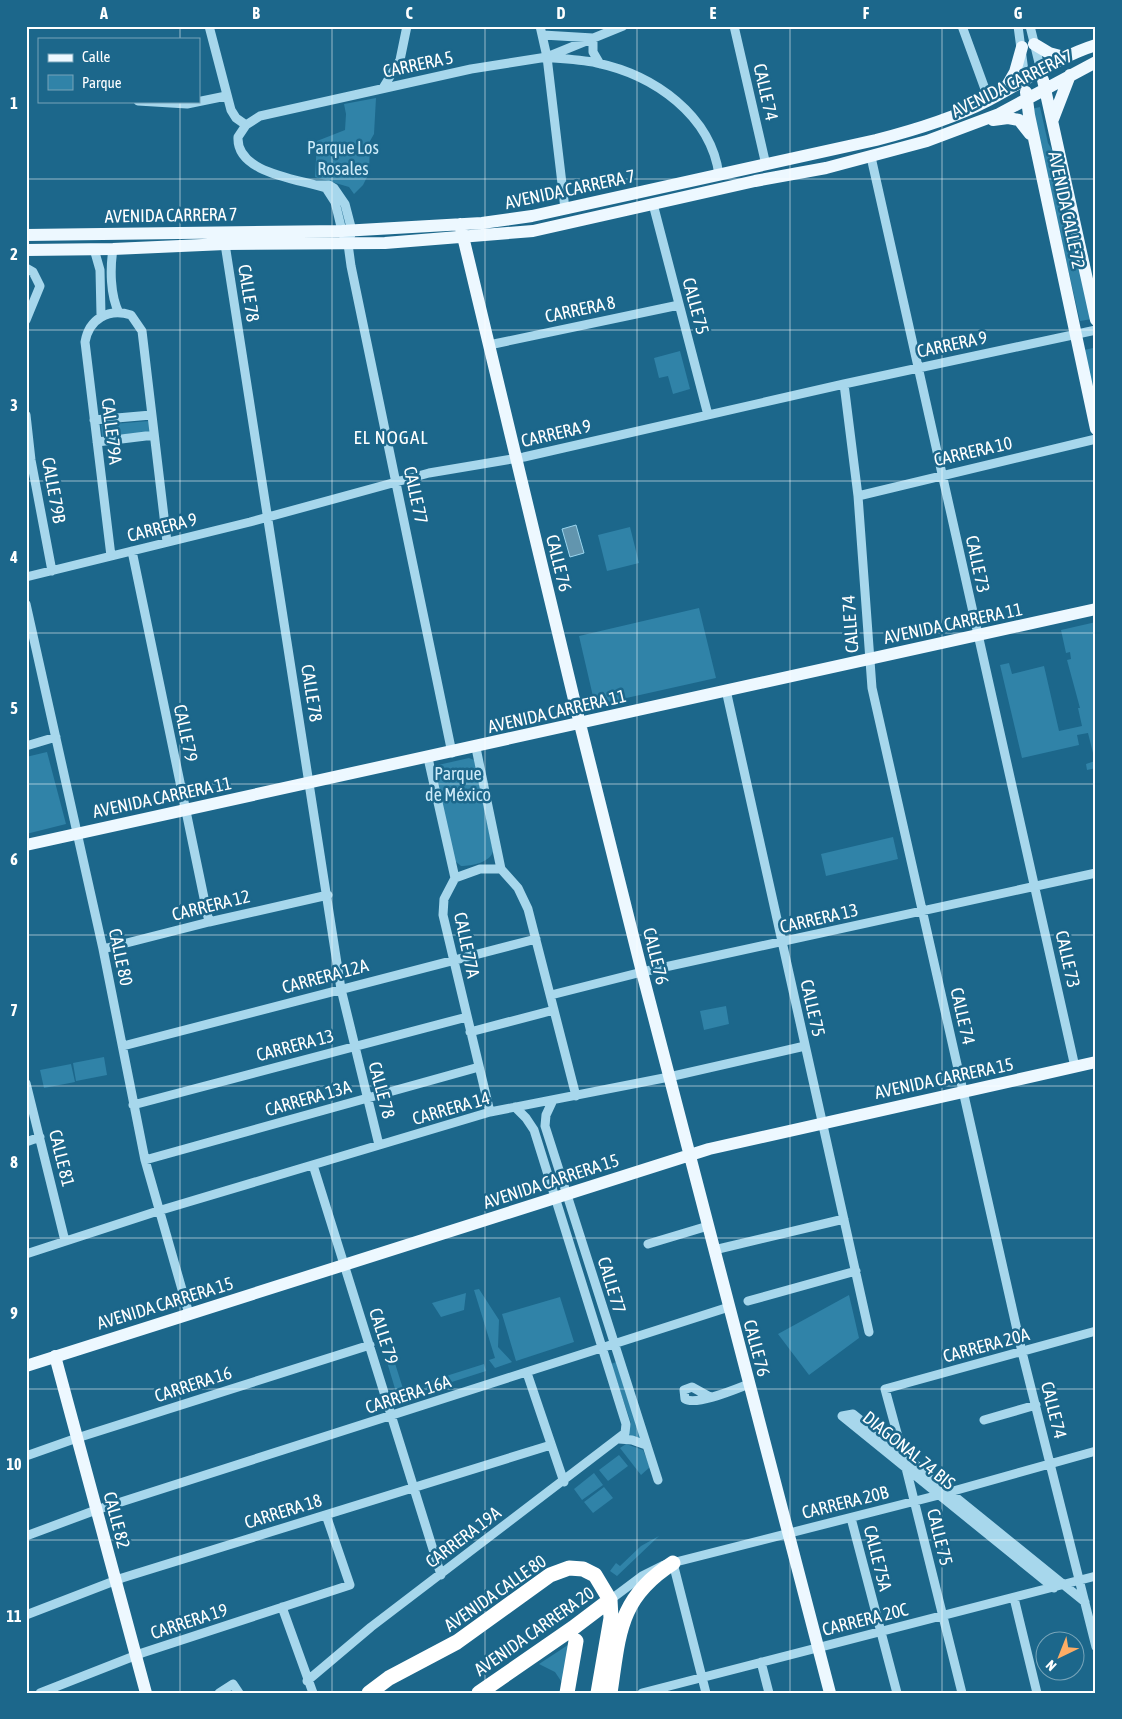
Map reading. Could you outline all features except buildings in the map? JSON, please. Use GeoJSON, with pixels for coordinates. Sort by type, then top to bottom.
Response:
{"type":"FeatureCollection","features":[{"type":"Feature","properties":{"kind":"highway"},"geometry":{"type":"LineString","coordinates":[[610,1693],[623,1617],[632,1600],[648,1581],[673,1563]]}},
{"type":"Feature","properties":{"kind":"highway","name":"AVENIDA CALLE 80"},"geometry":{"type":"LineString","coordinates":[[369,1693],[389,1678],[457,1642],[556,1572],[569,1568],[592,1572],[601,1583],[610,1600]]}},
{"type":"Feature","properties":{"kind":"highway"},"geometry":{"type":"LineString","coordinates":[[598,1693],[611,1618],[610,1600]]}},
{"type":"Feature","properties":{"kind":"highway","name":"AVENIDA CARRERA 20"},"geometry":{"type":"LineString","coordinates":[[479,1693],[610,1600]]}},
{"type":"Feature","properties":{"kind":"highway"},"geometry":{"type":"LineString","coordinates":[[567,1693],[576,1641]]}},
{"type":"Feature","properties":{"kind":"main road","name":"AVENIDA CARRERA 7"},"geometry":{"type":"LineString","coordinates":[[26,235],[347,231],[501,221],[766,165],[918,129],[989,100],[1064,57],[1096,45]]}},
{"type":"Feature","properties":{"kind":"main road"},"geometry":{"type":"LineString","coordinates":[[1003,92],[1028,46],[1064,57]]}},
{"type":"Feature","properties":{"kind":"main road","name":"AVENIDA CARRERA 7"},"geometry":{"type":"LineString","coordinates":[[26,250],[113,249],[225,244],[348,244],[463,238],[533,231],[871,157],[972,126],[1096,62]]}},
{"type":"Feature","properties":{"kind":"main road","name":"AVENIDA CALLE 72"},"geometry":{"type":"LineString","coordinates":[[1041,71],[1096,320]]}},
{"type":"Feature","properties":{"kind":"main road"},"geometry":{"type":"LineString","coordinates":[[1053,121],[1070,75]]}},
{"type":"Feature","properties":{"kind":"main road","name":"AVENIDA CALLE 72"},"geometry":{"type":"LineString","coordinates":[[1025,79],[1035,145],[1096,429]]}},
{"type":"Feature","properties":{"kind":"main road"},"geometry":{"type":"LineString","coordinates":[[972,126],[1003,118],[1019,120],[1026,126],[1035,145]]}},
{"type":"Feature","properties":{"kind":"main road","name":"CALLE 76"},"geometry":{"type":"LineString","coordinates":[[460,224],[580,724],[642,972],[830,1693]]}},
{"type":"Feature","properties":{"kind":"main road","name":"AVENIDA CARRERA 11"},"geometry":{"type":"LineString","coordinates":[[26,845],[185,809],[476,748],[726,690],[1096,609]]}},
{"type":"Feature","properties":{"kind":"main road","name":"AVENIDA CARRERA 15"},"geometry":{"type":"LineString","coordinates":[[26,1366],[689,1155],[822,1123],[1096,1062]]}},
{"type":"Feature","properties":{"kind":"main road","name":"CALLE 82"},"geometry":{"type":"LineString","coordinates":[[55,1356],[146,1693]]}},
{"type":"Feature","properties":{"kind":"street"},"geometry":{"type":"LineString","coordinates":[[209,26],[226,96],[233,115],[246,125],[238,137],[239,149],[249,163],[273,173],[316,185],[329,185],[338,192],[347,211],[347,231]]}},
{"type":"Feature","properties":{"kind":"street"},"geometry":{"type":"LineString","coordinates":[[383,88],[400,60],[407,26]]}},
{"type":"Feature","properties":{"kind":"street","name":"CARRERA 5"},"geometry":{"type":"LineString","coordinates":[[246,125],[260,116],[383,88],[471,69],[547,57],[623,26]]}},
{"type":"Feature","properties":{"kind":"street","name":"CALLE 74"},"geometry":{"type":"LineString","coordinates":[[734,26],[766,165]]}},
{"type":"Feature","properties":{"kind":"street"},"geometry":{"type":"LineString","coordinates":[[962,26],[989,100]]}},
{"type":"Feature","properties":{"kind":"street","name":"AVENIDA CALLE 72"},"geometry":{"type":"LineString","coordinates":[[1018,26],[1041,71]]}},
{"type":"Feature","properties":{"kind":"street","name":"AVENIDA CALLE 72"},"geometry":{"type":"LineString","coordinates":[[1025,79],[1030,26]]}},
{"type":"Feature","properties":{"kind":"street"},"geometry":{"type":"LineString","coordinates":[[565,209],[547,57],[541,31],[593,38],[593,52],[600,64]]}},
{"type":"Feature","properties":{"kind":"street"},"geometry":{"type":"LineString","coordinates":[[547,57],[600,64],[651,83],[678,102],[697,122],[708,137],[719,175]]}},
{"type":"Feature","properties":{"kind":"street"},"geometry":{"type":"LineString","coordinates":[[200,101],[226,96]]}},
{"type":"Feature","properties":{"kind":"street"},"geometry":{"type":"LineString","coordinates":[[154,102],[187,104],[197,102]]}},
{"type":"Feature","properties":{"kind":"street","name":"CALLE 73"},"geometry":{"type":"LineString","coordinates":[[871,157],[1075,1066]]}},
{"type":"Feature","properties":{"kind":"street","name":"CALLE 75"},"geometry":{"type":"LineString","coordinates":[[653,204],[708,415]]}},
{"type":"Feature","properties":{"kind":"street","name":"CALLE 77"},"geometry":{"type":"LineString","coordinates":[[347,231],[351,266],[452,753]]}},
{"type":"Feature","properties":{"kind":"street","name":"CALLE 78"},"geometry":{"type":"LineString","coordinates":[[225,244],[328,895],[341,989],[353,1046],[379,1145]]}},
{"type":"Feature","properties":{"kind":"street"},"geometry":{"type":"LineString","coordinates":[[94,249],[100,270],[101,315],[119,313],[134,318],[142,331],[167,542]]}},
{"type":"Feature","properties":{"kind":"street"},"geometry":{"type":"LineString","coordinates":[[113,249],[111,264],[114,294],[119,313]]}},
{"type":"Feature","properties":{"kind":"street"},"geometry":{"type":"LineString","coordinates":[[26,268],[33,272],[40,286],[26,320]]}},
{"type":"Feature","properties":{"kind":"street","name":"CARRERA 8"},"geometry":{"type":"LineString","coordinates":[[489,345],[679,305]]}},
{"type":"Feature","properties":{"kind":"street","name":"CALLE 79A"},"geometry":{"type":"LineString","coordinates":[[101,315],[87,331],[85,342],[111,556]]}},
{"type":"Feature","properties":{"kind":"street","name":"CARRERA 9"},"geometry":{"type":"LineString","coordinates":[[26,577],[447,470],[516,459],[844,384],[1096,330]]}},
{"type":"Feature","properties":{"kind":"street","name":"CALLE 74"},"geometry":{"type":"LineString","coordinates":[[844,384],[858,496],[872,688],[1022,1352],[1096,1648]]}},
{"type":"Feature","properties":{"kind":"street","name":"CALLE 79B"},"geometry":{"type":"LineString","coordinates":[[26,415],[52,571]]}},
{"type":"Feature","properties":{"kind":"street"},"geometry":{"type":"LineString","coordinates":[[94,420],[151,415]]}},
{"type":"Feature","properties":{"kind":"street"},"geometry":{"type":"LineString","coordinates":[[97,442],[154,435]]}},
{"type":"Feature","properties":{"kind":"street","name":"CARRERA 10"},"geometry":{"type":"LineString","coordinates":[[858,496],[1096,439]]}},
{"type":"Feature","properties":{"kind":"street","name":"CALLE 79"},"geometry":{"type":"LineString","coordinates":[[132,551],[208,922]]}},
{"type":"Feature","properties":{"kind":"street","name":"CALLE 80"},"geometry":{"type":"LineString","coordinates":[[26,604],[103,949],[145,1160],[189,1314]]}},
{"type":"Feature","properties":{"kind":"street","name":"CALLE 75"},"geometry":{"type":"LineString","coordinates":[[726,690],[869,1332]]}},
{"type":"Feature","properties":{"kind":"street"},"geometry":{"type":"LineString","coordinates":[[26,741],[55,734]]}},
{"type":"Feature","properties":{"kind":"street"},"geometry":{"type":"LineString","coordinates":[[26,746],[55,734]]}},
{"type":"Feature","properties":{"kind":"street"},"geometry":{"type":"LineString","coordinates":[[476,748],[502,870],[518,888],[528,909],[576,1096]]}},
{"type":"Feature","properties":{"kind":"street"},"geometry":{"type":"LineString","coordinates":[[428,758],[455,878],[480,869],[502,870]]}},
{"type":"Feature","properties":{"kind":"street","name":"CARRERA 13"},"geometry":{"type":"LineString","coordinates":[[551,996],[642,972],[782,943],[1096,872]]}},
{"type":"Feature","properties":{"kind":"street","name":"CALLE 77A"},"geometry":{"type":"LineString","coordinates":[[455,878],[446,892],[442,909],[452,960],[490,1112]]}},
{"type":"Feature","properties":{"kind":"street","name":"CARRERA 12"},"geometry":{"type":"LineString","coordinates":[[103,949],[208,922],[328,895]]}},
{"type":"Feature","properties":{"kind":"street","name":"CARRERA 12A"},"geometry":{"type":"LineString","coordinates":[[123,1046],[536,938]]}},
{"type":"Feature","properties":{"kind":"street"},"geometry":{"type":"LineString","coordinates":[[470,1032],[554,1010]]}},
{"type":"Feature","properties":{"kind":"street","name":"CARRERA 13"},"geometry":{"type":"LineString","coordinates":[[133,1105],[467,1017]]}},
{"type":"Feature","properties":{"kind":"street","name":"CARRERA 14"},"geometry":{"type":"LineString","coordinates":[[26,1254],[158,1210],[490,1112],[669,1077],[805,1046]]}},
{"type":"Feature","properties":{"kind":"street","name":"CARRERA 13A"},"geometry":{"type":"LineString","coordinates":[[145,1160],[479,1067]]}},
{"type":"Feature","properties":{"kind":"street","name":"CALLE 81"},"geometry":{"type":"LineString","coordinates":[[26,1083],[65,1241]]}},
{"type":"Feature","properties":{"kind":"street","name":"CALLE 77"},"geometry":{"type":"LineString","coordinates":[[553,1100],[546,1115],[545,1126],[560,1196],[602,1349],[626,1424],[625,1433],[619,1439]]}},
{"type":"Feature","properties":{"kind":"street","name":"CALLE 77"},"geometry":{"type":"LineString","coordinates":[[515,1107],[534,1130],[560,1196],[614,1345],[658,1480]]}},
{"type":"Feature","properties":{"kind":"street"},"geometry":{"type":"LineString","coordinates":[[26,1142],[40,1138]]}},
{"type":"Feature","properties":{"kind":"street","name":"CALLE 79"},"geometry":{"type":"LineString","coordinates":[[312,1165],[441,1574]]}},
{"type":"Feature","properties":{"kind":"street"},"geometry":{"type":"LineString","coordinates":[[714,1250],[844,1219]]}},
{"type":"Feature","properties":{"kind":"street"},"geometry":{"type":"LineString","coordinates":[[648,1244],[708,1226]]}},
{"type":"Feature","properties":{"kind":"street"},"geometry":{"type":"LineString","coordinates":[[748,1301],[856,1271]]}},
{"type":"Feature","properties":{"kind":"street","name":"CARRERA 16A"},"geometry":{"type":"LineString","coordinates":[[26,1536],[96,1510],[729,1307]]}},
{"type":"Feature","properties":{"kind":"street","name":"CARRERA 20A"},"geometry":{"type":"LineString","coordinates":[[885,1389],[1096,1332]]}},
{"type":"Feature","properties":{"kind":"street","name":"CARRERA 16"},"geometry":{"type":"LineString","coordinates":[[26,1456],[370,1345]]}},
{"type":"Feature","properties":{"kind":"street"},"geometry":{"type":"LineString","coordinates":[[527,1373],[564,1482]]}},
{"type":"Feature","properties":{"kind":"street"},"geometry":{"type":"LineString","coordinates":[[710,1397],[749,1384]]}},
{"type":"Feature","properties":{"kind":"street","name":"CALLE 75"},"geometry":{"type":"LineString","coordinates":[[885,1389],[962,1693]]}},
{"type":"Feature","properties":{"kind":"street"},"geometry":{"type":"LineString","coordinates":[[984,1420],[1036,1405]]}},
{"type":"Feature","properties":{"kind":"street","name":"DIAGONAL 74 BIS"},"geometry":{"type":"LineString","coordinates":[[1054,1588],[1002,1540],[950,1492],[854,1414],[842,1416],[939,1495],[1002,1540],[1064,1585],[1085,1602]]}},
{"type":"Feature","properties":{"kind":"street"},"geometry":{"type":"LineString","coordinates":[[619,1439],[632,1440],[646,1445]]}},
{"type":"Feature","properties":{"kind":"street","name":"CARRERA 19A"},"geometry":{"type":"LineString","coordinates":[[307,1681],[371,1627],[619,1439]]}},
{"type":"Feature","properties":{"kind":"street","name":"CARRERA 18"},"geometry":{"type":"LineString","coordinates":[[26,1615],[115,1580],[552,1444]]}},
{"type":"Feature","properties":{"kind":"street","name":"CARRERA 20B"},"geometry":{"type":"LineString","coordinates":[[610,1600],[648,1572],[673,1563],[915,1502],[1096,1451]]}},
{"type":"Feature","properties":{"kind":"street","name":"CARRERA 19"},"geometry":{"type":"LineString","coordinates":[[40,1693],[136,1655],[350,1585],[326,1515]]}},
{"type":"Feature","properties":{"kind":"street","name":"CALLE 75A"},"geometry":{"type":"LineString","coordinates":[[851,1518],[897,1693]]}},
{"type":"Feature","properties":{"kind":"street"},"geometry":{"type":"LineString","coordinates":[[673,1563],[706,1693]]}},
{"type":"Feature","properties":{"kind":"street","name":"CARRERA 20C"},"geometry":{"type":"LineString","coordinates":[[642,1693],[1079,1582],[1096,1576]]}},
{"type":"Feature","properties":{"kind":"street"},"geometry":{"type":"LineString","coordinates":[[1014,1598],[1037,1693]]}},
{"type":"Feature","properties":{"kind":"street"},"geometry":{"type":"LineString","coordinates":[[282,1607],[307,1681],[313,1693]]}},
{"type":"Feature","properties":{"kind":"street"},"geometry":{"type":"LineString","coordinates":[[761,1662],[769,1693]]}},
{"type":"Feature","properties":{"kind":"street"},"geometry":{"type":"LineString","coordinates":[[219,1693],[233,1684],[239,1693]]}},
{"type":"Feature","properties":{"kind":"green space","name":"Parque Los Rosales"},"geometry":{"type":"Polygon","coordinates":[[[376,98],[374,134],[370,141],[369,173],[363,185],[354,194],[349,187],[315,177],[317,141],[345,130],[346,114],[344,104],[376,98]]]}},
{"type":"Feature","properties":{"kind":"green space"},"geometry":{"type":"Polygon","coordinates":[[[1040,107],[1048,143],[1055,155],[1092,319],[1080,321],[1031,109],[1040,107]]]}},
{"type":"Feature","properties":{"kind":"green space"},"geometry":{"type":"Polygon","coordinates":[[[1093,348],[1096,361],[1096,404],[1084,350],[1093,348]]]}},
{"type":"Feature","properties":{"kind":"green space"},"geometry":{"type":"Polygon","coordinates":[[[680,351],[690,389],[673,394],[668,376],[659,378],[654,358],[680,351]]]}},
{"type":"Feature","properties":{"kind":"green space"},"geometry":{"type":"Polygon","coordinates":[[[149,421],[150,432],[102,436],[101,425],[149,421]]]}},
{"type":"Feature","properties":{"kind":"green space"},"geometry":{"type":"Polygon","coordinates":[[[630,527],[639,563],[607,571],[598,535],[630,527]]]}},
{"type":"Feature","properties":{"kind":"green space"},"geometry":{"type":"Polygon","coordinates":[[[699,608],[716,678],[595,705],[579,636],[699,608]]]}},
{"type":"Feature","properties":{"kind":"green space"},"geometry":{"type":"Polygon","coordinates":[[[1096,622],[1096,768],[1087,770],[1086,764],[1095,761],[1088,733],[1077,735],[1079,745],[1022,758],[1000,665],[1009,663],[1012,674],[1044,666],[1059,731],[1082,726],[1078,708],[1080,708],[1067,660],[1071,659],[1070,652],[1066,653],[1061,630],[1096,622]]]}},
{"type":"Feature","properties":{"kind":"green space"},"geometry":{"type":"Polygon","coordinates":[[[47,752],[66,824],[26,834],[26,757],[47,752]]]}},
{"type":"Feature","properties":{"kind":"green space","name":"Parque de México"},"geometry":{"type":"Polygon","coordinates":[[[469,758],[474,760],[493,851],[492,855],[485,861],[461,866],[454,860],[434,769],[438,765],[469,758]]]}},
{"type":"Feature","properties":{"kind":"green space"},"geometry":{"type":"Polygon","coordinates":[[[893,837],[898,859],[826,876],[821,854],[893,837]]]}},
{"type":"Feature","properties":{"kind":"green space"},"geometry":{"type":"Polygon","coordinates":[[[726,1006],[729,1024],[704,1030],[700,1011],[726,1006]]]}},
{"type":"Feature","properties":{"kind":"green space"},"geometry":{"type":"Polygon","coordinates":[[[104,1057],[107,1075],[76,1081],[73,1063],[104,1057]]]}},
{"type":"Feature","properties":{"kind":"green space"},"geometry":{"type":"Polygon","coordinates":[[[71,1064],[75,1082],[44,1088],[40,1070],[71,1064]]]}},
{"type":"Feature","properties":{"kind":"green space"},"geometry":{"type":"Polygon","coordinates":[[[479,1289],[499,1320],[498,1347],[512,1362],[495,1368],[489,1360],[495,1358],[474,1290],[479,1289]]]}},
{"type":"Feature","properties":{"kind":"green space"},"geometry":{"type":"Polygon","coordinates":[[[466,1293],[464,1310],[441,1317],[432,1303],[466,1293]]]}},
{"type":"Feature","properties":{"kind":"green space"},"geometry":{"type":"Polygon","coordinates":[[[849,1295],[859,1338],[809,1375],[778,1334],[849,1295]]]}},
{"type":"Feature","properties":{"kind":"green space"},"geometry":{"type":"Polygon","coordinates":[[[560,1297],[574,1342],[516,1361],[502,1314],[560,1297]]]}},
{"type":"Feature","properties":{"kind":"green space"},"geometry":{"type":"Polygon","coordinates":[[[393,1357],[405,1395],[396,1392],[387,1362],[393,1357]]]}},
{"type":"Feature","properties":{"kind":"green space"},"geometry":{"type":"Polygon","coordinates":[[[616,1362],[641,1439],[627,1435],[631,1423],[611,1364],[616,1362]]]}},
{"type":"Feature","properties":{"kind":"green space"},"geometry":{"type":"Polygon","coordinates":[[[484,1364],[486,1371],[427,1390],[424,1383],[484,1364]]]}},
{"type":"Feature","properties":{"kind":"green space"},"geometry":{"type":"Polygon","coordinates":[[[626,1444],[643,1450],[650,1467],[641,1475],[620,1448],[626,1444]]]}},
{"type":"Feature","properties":{"kind":"green space"},"geometry":{"type":"Polygon","coordinates":[[[619,1455],[628,1466],[608,1481],[599,1470],[619,1455]]]}},
{"type":"Feature","properties":{"kind":"green space"},"geometry":{"type":"Polygon","coordinates":[[[594,1473],[603,1485],[582,1500],[574,1489],[594,1473]]]}},
{"type":"Feature","properties":{"kind":"green space"},"geometry":{"type":"Polygon","coordinates":[[[604,1487],[613,1498],[593,1513],[584,1502],[604,1487]]]}},
{"type":"Feature","properties":{"kind":"green space"},"geometry":{"type":"Polygon","coordinates":[[[659,1536],[617,1576],[610,1571],[616,1563],[620,1566],[641,1546],[659,1536]]]}},
{"type":"Feature","properties":{"kind":"green space"},"geometry":{"type":"Polygon","coordinates":[[[571,1643],[565,1687],[555,1672],[539,1664],[571,1643]]]}},
{"type":"Feature","properties":{"kind":"shaded area"},"geometry":{"type":"Polygon","coordinates":[[[576,525],[584,553],[570,557],[562,529],[576,525]]]}},
{"type":"Feature","properties":{"kind":"district","name":"EL NOGAL"},"geometry":{"type":"Point","coordinates":[391,437]}}]}
